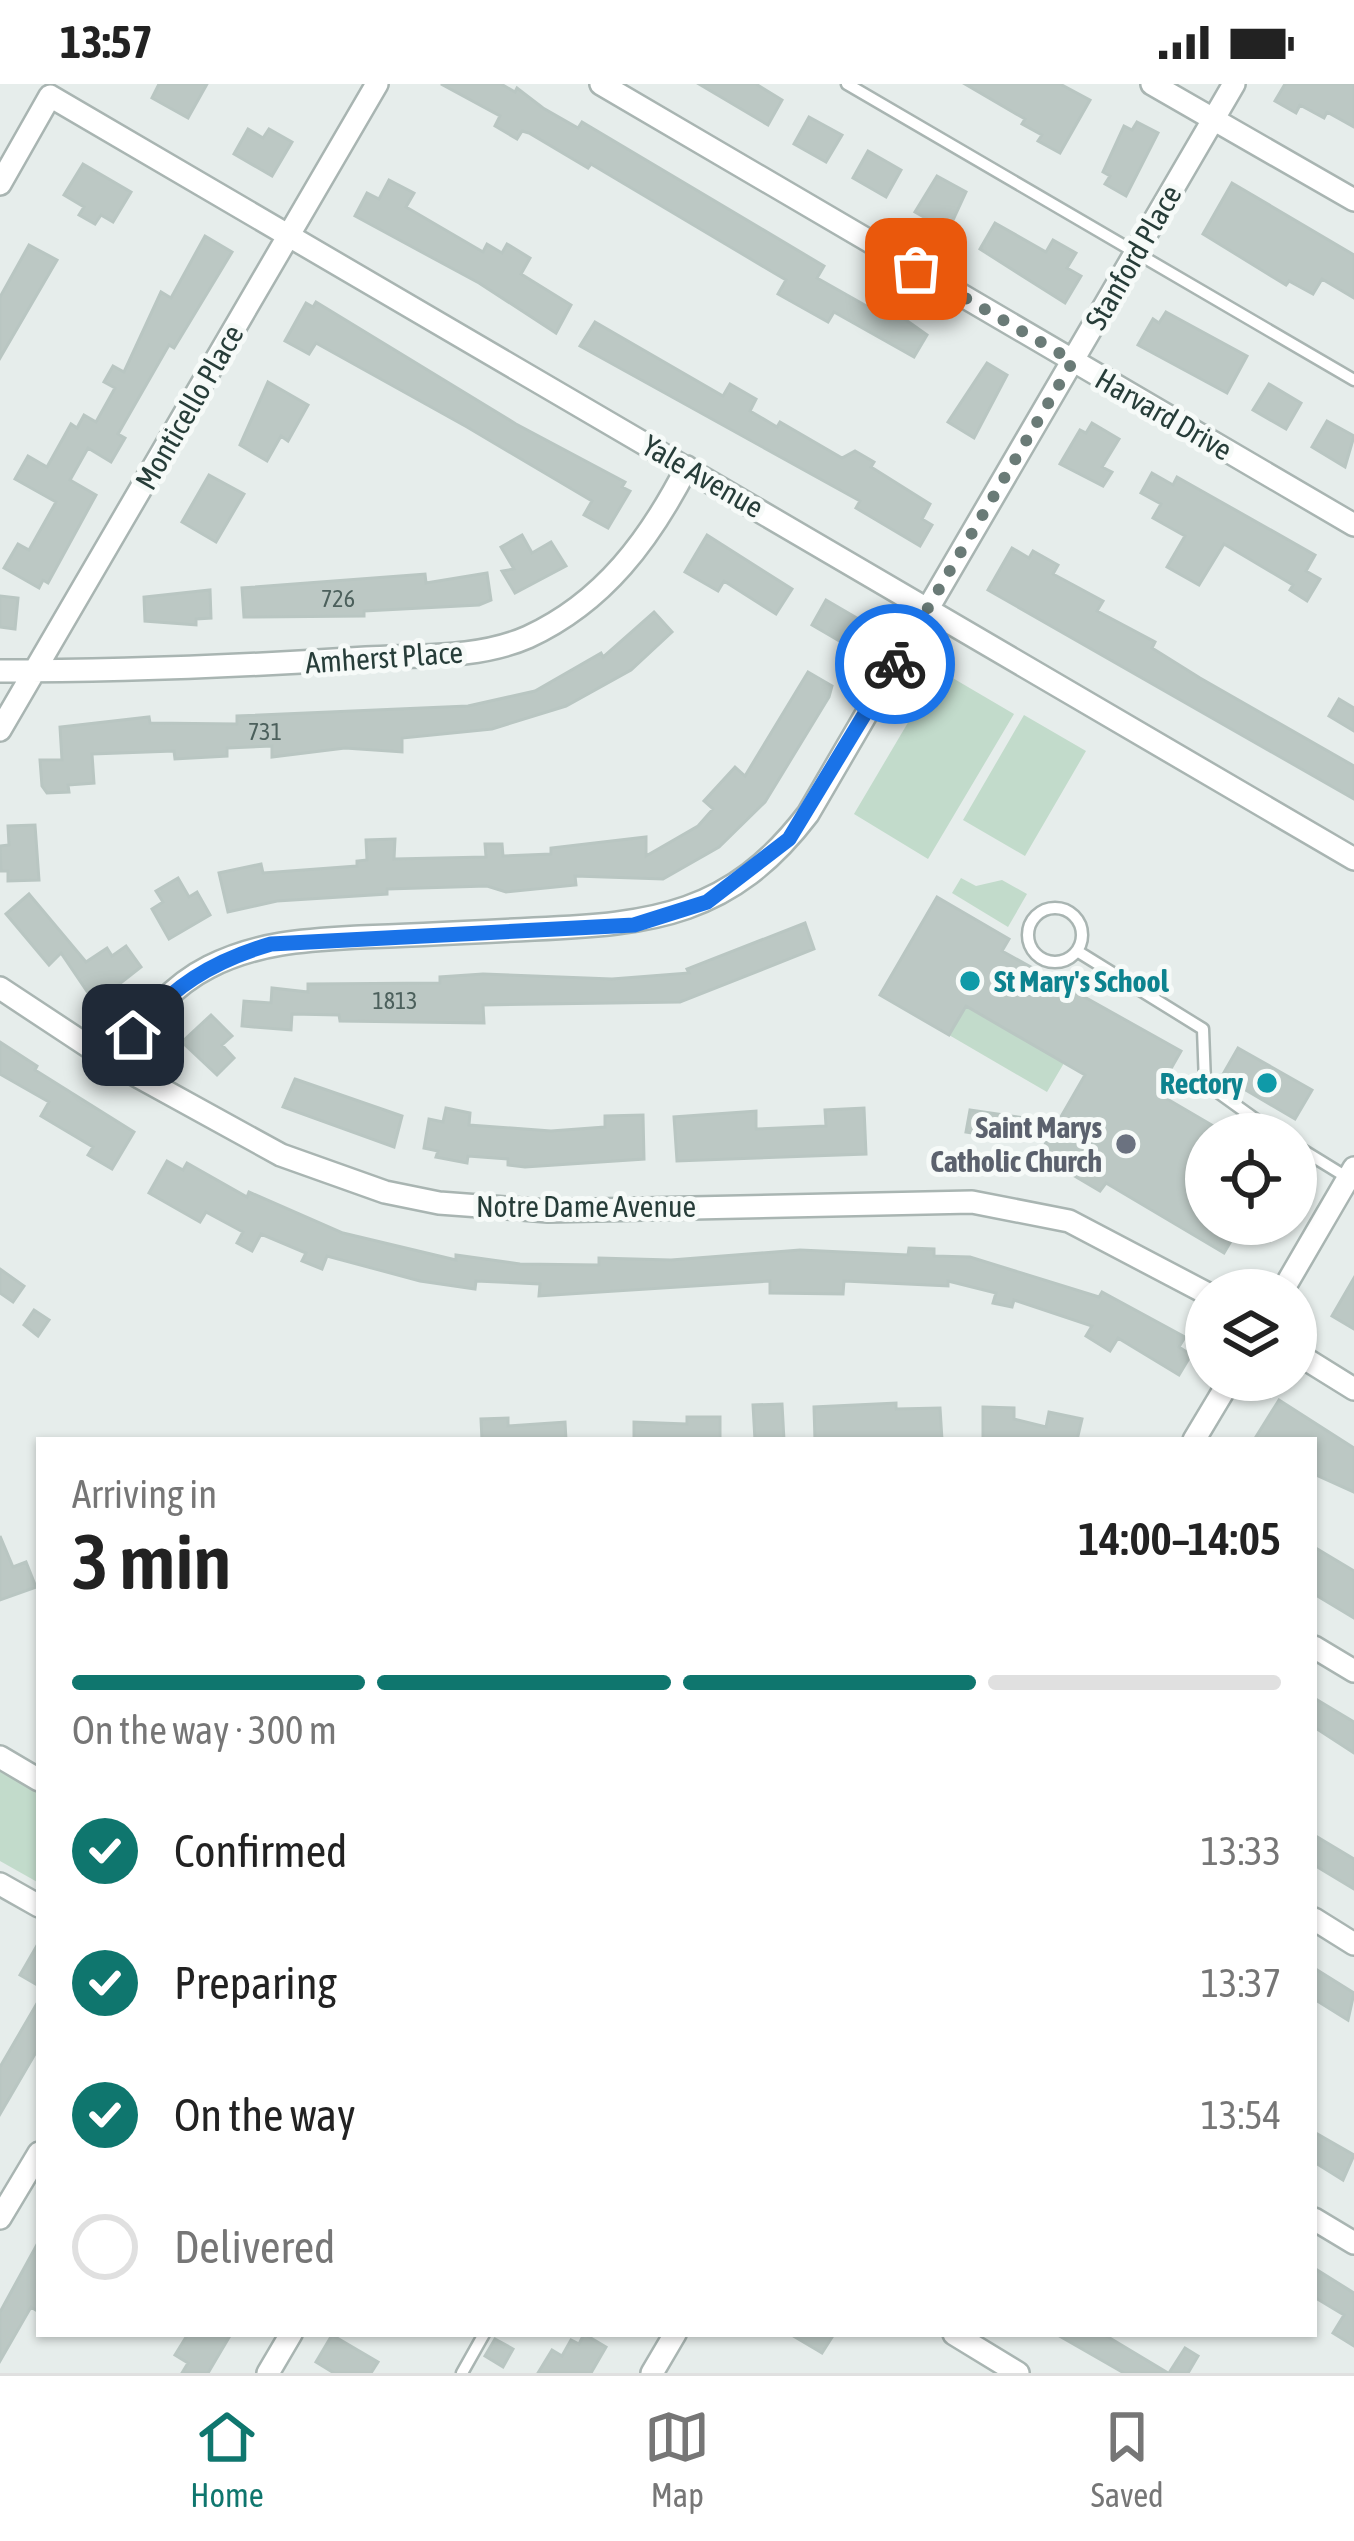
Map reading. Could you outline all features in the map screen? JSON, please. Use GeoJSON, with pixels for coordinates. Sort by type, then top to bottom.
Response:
{"type":"FeatureCollection","features":[{"type":"Feature","properties":{"kind":"street","name":"Monticello Place"},"geometry":{"type":"LineString","coordinates":[[0,730],[377,84]]}},
{"type":"Feature","properties":{"kind":"street","name":"Harvard Drive"},"geometry":{"type":"LineString","coordinates":[[601,84],[1354,525]]}},
{"type":"Feature","properties":{"kind":"street"},"geometry":{"type":"LineString","coordinates":[[1152,84],[1354,200]]}},
{"type":"Feature","properties":{"kind":"street","name":"Stanford Place"},"geometry":{"type":"LineString","coordinates":[[112,1062],[154,1008],[182,984],[238,954],[271,944],[634,925],[707,902],[767,860],[808,814],[1234,84]]}},
{"type":"Feature","properties":{"kind":"street","name":"Yale Avenue"},"geometry":{"type":"LineString","coordinates":[[0,184],[50,96],[1354,859]]}},
{"type":"Feature","properties":{"kind":"street","name":"Amherst Place"},"geometry":{"type":"LineString","coordinates":[[0,671],[291,663],[493,649],[562,619],[617,574],[663,514],[687,467]]}},
{"type":"Feature","properties":{"kind":"street","name":"Notre Dame Avenue"},"geometry":{"type":"LineString","coordinates":[[0,988],[112,1062],[281,1156],[403,1196],[548,1211],[972,1202],[1069,1221],[1185,1282]]}},
{"type":"Feature","properties":{"kind":"street"},"geometry":{"type":"LineString","coordinates":[[1294,1269],[1351,1173]]}},
{"type":"Feature","properties":{"kind":"street"},"geometry":{"type":"LineString","coordinates":[[1317,1366],[1354,1389]]}},
{"type":"Feature","properties":{"kind":"street"},"geometry":{"type":"LineString","coordinates":[[1196,1437],[1217,1401]]}},
{"type":"Feature","properties":{"kind":"street"},"geometry":{"type":"LineString","coordinates":[[1317,1649],[1354,1671]]}},
{"type":"Feature","properties":{"kind":"street"},"geometry":{"type":"LineString","coordinates":[[0,1757],[36,1778]]}},
{"type":"Feature","properties":{"kind":"street"},"geometry":{"type":"LineString","coordinates":[[0,1884],[36,1904]]}},
{"type":"Feature","properties":{"kind":"street"},"geometry":{"type":"LineString","coordinates":[[1317,1921],[1354,1944]]}},
{"type":"Feature","properties":{"kind":"street"},"geometry":{"type":"LineString","coordinates":[[0,2218],[36,2157]]}},
{"type":"Feature","properties":{"kind":"street"},"geometry":{"type":"LineString","coordinates":[[1317,2220],[1354,2243]]}},
{"type":"Feature","properties":{"kind":"street"},"geometry":{"type":"LineString","coordinates":[[268,2373],[289,2337]]}},
{"type":"Feature","properties":{"kind":"street"},"geometry":{"type":"LineString","coordinates":[[652,2373],[673,2337]]}},
{"type":"Feature","properties":{"kind":"street"},"geometry":{"type":"LineString","coordinates":[[959,2337],[1018,2373]]}},
{"type":"Feature","properties":{"kind":"lane"},"geometry":{"type":"LineString","coordinates":[[847,84],[1354,380]]}},
{"type":"Feature","properties":{"kind":"lane"},"geometry":{"type":"LineString","coordinates":[[1058,908],[1074,916],[1082,933],[1078,951],[1055,962],[1039,957],[1029,944],[1033,918],[1058,908]]}},
{"type":"Feature","properties":{"kind":"lane"},"geometry":{"type":"LineString","coordinates":[[1078,951],[1203,1029],[1205,1083],[1247,1113]]}},
{"type":"Feature","properties":{"kind":"lane"},"geometry":{"type":"LineString","coordinates":[[1317,1156],[1351,1173]]}},
{"type":"Feature","properties":{"kind":"lane"},"geometry":{"type":"LineString","coordinates":[[461,2373],[482,2337]]}},
{"type":"Feature","properties":{"kind":"green space"},"geometry":{"type":"Polygon","coordinates":[[[939,670],[1014,714],[928,859],[854,814],[939,670]]]}},
{"type":"Feature","properties":{"kind":"green space"},"geometry":{"type":"Polygon","coordinates":[[[1024,715],[1086,751],[1025,856],[963,820],[1024,715]]]}},
{"type":"Feature","properties":{"kind":"green space"},"geometry":{"type":"Polygon","coordinates":[[[961,878],[976,886],[1002,880],[1027,894],[1008,927],[952,893],[961,878]]]}},
{"type":"Feature","properties":{"kind":"green space"},"geometry":{"type":"Polygon","coordinates":[[[968,1002],[1064,1063],[1047,1092],[949,1035],[968,1002]]]}},
{"type":"Feature","properties":{"kind":"green space"},"geometry":{"type":"Polygon","coordinates":[[[0,1766],[36,1787],[36,1881],[0,1861],[0,1766]]]}},
{"type":"Feature","properties":{"kind":"building"},"geometry":{"type":"Polygon","coordinates":[[[159,84],[207,84],[188,118],[152,98],[159,84]]]}},
{"type":"Feature","properties":{"kind":"building"},"geometry":{"type":"Polygon","coordinates":[[[441,84],[501,84],[515,92],[517,88],[543,108],[578,128],[582,122],[824,266],[817,278],[870,308],[875,298],[927,335],[914,357],[834,312],[828,322],[778,294],[786,280],[591,164],[588,168],[529,133],[522,131],[517,139],[495,126],[500,116],[441,84]]]}},
{"type":"Feature","properties":{"kind":"building"},"geometry":{"type":"Polygon","coordinates":[[[699,84],[756,84],[782,100],[768,125],[699,84]]]}},
{"type":"Feature","properties":{"kind":"building"},"geometry":{"type":"Polygon","coordinates":[[[965,84],[1060,84],[1090,100],[1060,153],[1038,141],[1042,135],[1022,124],[1025,119],[965,84]]]}},
{"type":"Feature","properties":{"kind":"building"},"geometry":{"type":"Polygon","coordinates":[[[1285,84],[1354,84],[1354,127],[1327,112],[1324,118],[1300,105],[1296,113],[1275,101],[1285,84]]]}},
{"type":"Feature","properties":{"kind":"building"},"geometry":{"type":"Polygon","coordinates":[[[809,117],[842,135],[826,162],[794,144],[809,117]]]}},
{"type":"Feature","properties":{"kind":"building"},"geometry":{"type":"Polygon","coordinates":[[[1137,122],[1158,133],[1126,196],[1105,184],[1110,176],[1103,172],[1124,126],[1132,130],[1137,122]]]}},
{"type":"Feature","properties":{"kind":"building"},"geometry":{"type":"Polygon","coordinates":[[[248,129],[263,138],[269,129],[292,142],[272,176],[234,154],[248,129]]]}},
{"type":"Feature","properties":{"kind":"building"},"geometry":{"type":"Polygon","coordinates":[[[868,151],[901,170],[886,197],[853,178],[868,151]]]}},
{"type":"Feature","properties":{"kind":"building"},"geometry":{"type":"Polygon","coordinates":[[[83,164],[131,192],[113,222],[101,215],[95,224],[79,215],[84,207],[64,195],[83,164]]]}},
{"type":"Feature","properties":{"kind":"building"},"geometry":{"type":"Polygon","coordinates":[[[937,176],[966,192],[948,231],[915,212],[937,176]]]}},
{"type":"Feature","properties":{"kind":"building"},"geometry":{"type":"Polygon","coordinates":[[[389,180],[414,193],[406,207],[483,252],[487,244],[502,253],[507,244],[530,258],[521,274],[571,305],[556,333],[479,283],[355,216],[367,193],[379,199],[389,180]]]}},
{"type":"Feature","properties":{"kind":"building"},"geometry":{"type":"Polygon","coordinates":[[[1232,183],[1354,255],[1354,298],[1322,279],[1313,294],[1289,281],[1286,285],[1203,234],[1232,183]]]}},
{"type":"Feature","properties":{"kind":"building"},"geometry":{"type":"Polygon","coordinates":[[[995,223],[1046,252],[1053,240],[1076,253],[1067,268],[1081,276],[1065,303],[980,249],[995,223]]]}},
{"type":"Feature","properties":{"kind":"building"},"geometry":{"type":"Polygon","coordinates":[[[205,236],[232,252],[174,348],[169,345],[118,434],[125,438],[111,462],[88,448],[70,480],[96,495],[48,583],[43,580],[39,588],[4,568],[18,544],[29,550],[56,502],[15,479],[28,456],[47,467],[71,424],[77,428],[84,415],[96,422],[115,388],[104,382],[113,366],[124,372],[161,292],[171,298],[205,236]]]}},
{"type":"Feature","properties":{"kind":"building"},"geometry":{"type":"Polygon","coordinates":[[[29,245],[57,260],[0,358],[0,297],[29,245]]]}},
{"type":"Feature","properties":{"kind":"building"},"geometry":{"type":"Polygon","coordinates":[[[316,302],[516,424],[625,482],[622,487],[630,491],[608,528],[584,515],[592,501],[467,427],[316,343],[309,354],[285,341],[306,303],[313,307],[316,302]]]}},
{"type":"Feature","properties":{"kind":"building"},"geometry":{"type":"Polygon","coordinates":[[[1166,312],[1247,356],[1227,393],[1138,345],[1153,319],[1159,323],[1166,312]]]}},
{"type":"Feature","properties":{"kind":"building"},"geometry":{"type":"Polygon","coordinates":[[[595,322],[723,396],[730,384],[756,399],[750,411],[777,427],[780,422],[842,458],[855,451],[874,462],[871,467],[930,504],[922,519],[932,525],[920,546],[856,508],[860,501],[580,346],[595,322]]]}},
{"type":"Feature","properties":{"kind":"building"},"geometry":{"type":"Polygon","coordinates":[[[987,363],[1007,375],[974,438],[948,422],[987,363]]]}},
{"type":"Feature","properties":{"kind":"building"},"geometry":{"type":"Polygon","coordinates":[[[268,382],[308,405],[288,441],[281,436],[267,461],[240,445],[268,382]]]}},
{"type":"Feature","properties":{"kind":"building"},"geometry":{"type":"Polygon","coordinates":[[[1269,384],[1301,403],[1286,429],[1253,410],[1269,384]]]}},
{"type":"Feature","properties":{"kind":"building"},"geometry":{"type":"Polygon","coordinates":[[[1327,421],[1354,436],[1345,467],[1312,447],[1327,421]]]}},
{"type":"Feature","properties":{"kind":"building"},"geometry":{"type":"Polygon","coordinates":[[[1092,423],[1119,439],[1102,467],[1112,472],[1103,486],[1060,464],[1080,430],[1086,433],[1092,423]]]}},
{"type":"Feature","properties":{"kind":"building"},"geometry":{"type":"Polygon","coordinates":[[[1152,473],[1173,485],[1177,477],[1315,555],[1306,571],[1320,579],[1307,601],[1290,590],[1293,585],[1224,544],[1199,585],[1167,567],[1185,536],[1153,518],[1161,504],[1141,493],[1152,473]]]}},
{"type":"Feature","properties":{"kind":"building"},"geometry":{"type":"Polygon","coordinates":[[[209,475],[244,494],[216,542],[182,522],[209,475]]]}},
{"type":"Feature","properties":{"kind":"building"},"geometry":{"type":"Polygon","coordinates":[[[522,535],[532,553],[551,542],[566,566],[515,593],[502,571],[514,569],[501,547],[522,535]]]}},
{"type":"Feature","properties":{"kind":"building"},"geometry":{"type":"Polygon","coordinates":[[[707,535],[792,589],[776,614],[724,581],[718,591],[685,572],[707,535]]]}},
{"type":"Feature","properties":{"kind":"building"},"geometry":{"type":"Polygon","coordinates":[[[1012,548],[1029,558],[1033,551],[1058,565],[1053,574],[1103,601],[1097,611],[1155,642],[1152,648],[1200,678],[1354,766],[1354,799],[988,590],[1012,548]]]}},
{"type":"Feature","properties":{"kind":"building"},"geometry":{"type":"Polygon","coordinates":[[[487,573],[491,600],[479,605],[364,611],[364,616],[244,617],[242,588],[425,574],[426,583],[487,573]]]}},
{"type":"Feature","properties":{"kind":"building"},"geometry":{"type":"Polygon","coordinates":[[[210,590],[211,618],[196,619],[196,625],[145,621],[144,597],[210,590]]]}},
{"type":"Feature","properties":{"kind":"building"},"geometry":{"type":"Polygon","coordinates":[[[0,596],[18,598],[15,629],[0,627],[0,596]]]}},
{"type":"Feature","properties":{"kind":"building"},"geometry":{"type":"Polygon","coordinates":[[[826,600],[874,628],[860,653],[812,625],[826,600]]]}},
{"type":"Feature","properties":{"kind":"building"},"geometry":{"type":"Polygon","coordinates":[[[654,612],[672,632],[631,670],[566,706],[492,729],[402,738],[402,752],[345,748],[272,757],[272,746],[227,748],[227,756],[175,759],[174,751],[92,754],[94,783],[68,785],[69,792],[47,793],[42,786],[40,760],[62,760],[60,727],[149,717],[150,723],[237,724],[237,716],[468,706],[535,691],[601,653],[603,657],[654,612]]]}},
{"type":"Feature","properties":{"kind":"building"},"geometry":{"type":"Polygon","coordinates":[[[808,672],[832,686],[829,697],[765,802],[719,847],[663,879],[575,876],[576,885],[506,892],[487,886],[387,889],[387,894],[277,901],[228,912],[219,873],[261,864],[263,873],[357,866],[357,861],[367,860],[366,840],[395,839],[394,859],[486,857],[485,844],[502,844],[503,856],[551,854],[551,848],[646,837],[646,856],[698,826],[713,809],[704,801],[735,767],[745,776],[808,672]]]}},
{"type":"Feature","properties":{"kind":"building"},"geometry":{"type":"Polygon","coordinates":[[[1339,699],[1354,708],[1354,731],[1329,716],[1339,699]]]}},
{"type":"Feature","properties":{"kind":"building"},"geometry":{"type":"Polygon","coordinates":[[[35,825],[39,880],[8,881],[8,871],[1,871],[0,846],[9,845],[8,826],[35,825]]]}},
{"type":"Feature","properties":{"kind":"building"},"geometry":{"type":"Polygon","coordinates":[[[178,878],[189,897],[197,892],[210,915],[169,939],[152,909],[163,902],[156,891],[178,878]]]}},
{"type":"Feature","properties":{"kind":"building"},"geometry":{"type":"Polygon","coordinates":[[[29,894],[86,962],[107,948],[112,956],[126,946],[141,967],[95,1003],[61,953],[49,965],[6,914],[29,894]]]}},
{"type":"Feature","properties":{"kind":"building"},"geometry":{"type":"Polygon","coordinates":[[[937,897],[1009,939],[1002,951],[1181,1051],[1157,1093],[1191,1113],[1185,1113],[1185,1230],[1106,1183],[1100,1191],[1039,1155],[1085,1075],[966,1006],[949,1035],[880,995],[937,897]]]}},
{"type":"Feature","properties":{"kind":"building"},"geometry":{"type":"Polygon","coordinates":[[[805,923],[814,949],[680,1002],[483,1005],[484,1023],[340,1021],[339,1015],[292,1014],[291,1030],[242,1026],[244,1001],[271,1003],[272,988],[308,992],[308,984],[440,983],[440,977],[483,974],[612,979],[689,973],[687,969],[805,923]]]}},
{"type":"Feature","properties":{"kind":"building"},"geometry":{"type":"Polygon","coordinates":[[[211,1015],[232,1036],[222,1045],[234,1058],[217,1075],[182,1042],[211,1015]]]}},
{"type":"Feature","properties":{"kind":"building"},"geometry":{"type":"Polygon","coordinates":[[[0,1042],[37,1066],[35,1070],[134,1132],[112,1169],[88,1155],[93,1147],[41,1116],[49,1102],[0,1074],[0,1042]]]}},
{"type":"Feature","properties":{"kind":"building","name":"Rectory"},"geometry":{"type":"Polygon","coordinates":[[[1238,1048],[1312,1090],[1299,1113],[1285,1113],[1222,1076],[1238,1048]]]}},
{"type":"Feature","properties":{"kind":"building"},"geometry":{"type":"Polygon","coordinates":[[[295,1079],[402,1116],[394,1147],[283,1107],[295,1079]]]}},
{"type":"Feature","properties":{"kind":"building"},"geometry":{"type":"Polygon","coordinates":[[[446,1108],[470,1113],[469,1125],[551,1131],[605,1127],[605,1116],[643,1115],[644,1159],[525,1167],[508,1165],[508,1159],[468,1156],[467,1163],[436,1157],[438,1151],[424,1148],[429,1119],[443,1122],[446,1108]]]}},
{"type":"Feature","properties":{"kind":"building"},"geometry":{"type":"Polygon","coordinates":[[[864,1108],[866,1154],[677,1161],[674,1117],[756,1111],[756,1129],[826,1126],[825,1110],[864,1108]]]}},
{"type":"Feature","properties":{"kind":"building"},"geometry":{"type":"Polygon","coordinates":[[[970,1110],[1025,1118],[1022,1141],[966,1132],[970,1110]]]}},
{"type":"Feature","properties":{"kind":"building"},"geometry":{"type":"Polygon","coordinates":[[[167,1161],[183,1170],[187,1163],[247,1197],[249,1192],[343,1233],[456,1260],[456,1255],[520,1264],[599,1265],[599,1258],[671,1260],[800,1250],[908,1255],[909,1248],[934,1249],[934,1256],[970,1257],[1099,1297],[1102,1292],[1185,1337],[1179,1347],[1185,1351],[1185,1365],[1179,1375],[1118,1338],[1110,1351],[1086,1336],[1092,1326],[1014,1300],[1012,1307],[993,1303],[996,1293],[948,1281],[948,1286],[844,1281],[843,1294],[770,1293],[770,1281],[539,1296],[540,1284],[476,1281],[475,1289],[420,1281],[327,1256],[322,1269],[302,1261],[306,1253],[261,1234],[252,1251],[237,1243],[243,1232],[206,1212],[200,1222],[149,1193],[167,1161]]]}},
{"type":"Feature","properties":{"kind":"building"},"geometry":{"type":"Polygon","coordinates":[[[0,1269],[24,1286],[13,1302],[0,1293],[0,1269]]]}},
{"type":"Feature","properties":{"kind":"building"},"geometry":{"type":"Polygon","coordinates":[[[1354,1278],[1354,1329],[1332,1316],[1354,1278]]]}},
{"type":"Feature","properties":{"kind":"building"},"geometry":{"type":"Polygon","coordinates":[[[34,1310],[49,1320],[38,1336],[24,1325],[34,1310]]]}},
{"type":"Feature","properties":{"kind":"building"},"geometry":{"type":"Polygon","coordinates":[[[1281,1401],[1354,1448],[1354,1492],[1317,1475],[1317,1437],[1256,1437],[1281,1401]]]}},
{"type":"Feature","properties":{"kind":"building"},"geometry":{"type":"Polygon","coordinates":[[[896,1403],[896,1409],[940,1408],[942,1437],[815,1437],[814,1407],[896,1403]]]}},
{"type":"Feature","properties":{"kind":"building"},"geometry":{"type":"Polygon","coordinates":[[[782,1404],[784,1437],[755,1437],[753,1405],[782,1404]]]}},
{"type":"Feature","properties":{"kind":"building"},"geometry":{"type":"Polygon","coordinates":[[[983,1407],[1014,1408],[1014,1419],[1046,1427],[1049,1412],[1082,1419],[1078,1437],[983,1437],[983,1407]]]}},
{"type":"Feature","properties":{"kind":"building"},"geometry":{"type":"Polygon","coordinates":[[[687,1417],[720,1417],[720,1437],[634,1437],[634,1422],[687,1424],[687,1417]]]}},
{"type":"Feature","properties":{"kind":"building"},"geometry":{"type":"Polygon","coordinates":[[[508,1418],[508,1426],[565,1422],[566,1437],[482,1437],[481,1419],[508,1418]]]}},
{"type":"Feature","properties":{"kind":"building"},"geometry":{"type":"Polygon","coordinates":[[[0,1536],[13,1567],[26,1562],[36,1587],[0,1600],[0,1536]]]}},
{"type":"Feature","properties":{"kind":"building"},"geometry":{"type":"Polygon","coordinates":[[[1317,1549],[1354,1571],[1354,1618],[1317,1596],[1317,1549]]]}},
{"type":"Feature","properties":{"kind":"building"},"geometry":{"type":"Polygon","coordinates":[[[1317,1700],[1354,1722],[1354,1753],[1317,1729],[1317,1700]]]}},
{"type":"Feature","properties":{"kind":"building"},"geometry":{"type":"Polygon","coordinates":[[[1317,1837],[1354,1859],[1354,1889],[1317,1867],[1317,1837]]]}},
{"type":"Feature","properties":{"kind":"building"},"geometry":{"type":"Polygon","coordinates":[[[36,1947],[36,1984],[20,1975],[36,1947]]]}},
{"type":"Feature","properties":{"kind":"building"},"geometry":{"type":"Polygon","coordinates":[[[1317,1970],[1354,1993],[1348,2020],[1317,2001],[1317,1970]]]}},
{"type":"Feature","properties":{"kind":"building"},"geometry":{"type":"Polygon","coordinates":[[[36,2005],[36,2052],[0,2114],[0,2067],[36,2005]]]}},
{"type":"Feature","properties":{"kind":"building"},"geometry":{"type":"Polygon","coordinates":[[[1317,2134],[1354,2155],[1343,2180],[1317,2164],[1317,2134]]]}},
{"type":"Feature","properties":{"kind":"building"},"geometry":{"type":"Polygon","coordinates":[[[36,2246],[36,2310],[31,2307],[0,2361],[0,2312],[36,2246]]]}},
{"type":"Feature","properties":{"kind":"building"},"geometry":{"type":"Polygon","coordinates":[[[1317,2270],[1354,2293],[1354,2346],[1333,2333],[1344,2315],[1317,2299],[1317,2270]]]}},
{"type":"Feature","properties":{"kind":"building"},"geometry":{"type":"Polygon","coordinates":[[[186,2337],[229,2337],[208,2373],[182,2373],[188,2363],[175,2355],[186,2337]]]}},
{"type":"Feature","properties":{"kind":"building"},"geometry":{"type":"Polygon","coordinates":[[[331,2337],[335,2337],[378,2362],[371,2373],[334,2373],[316,2362],[331,2337]]]}},
{"type":"Feature","properties":{"kind":"building"},"geometry":{"type":"Polygon","coordinates":[[[582,2337],[589,2337],[606,2347],[591,2373],[538,2373],[552,2350],[562,2356],[571,2340],[579,2344],[582,2337]]]}},
{"type":"Feature","properties":{"kind":"building"},"geometry":{"type":"Polygon","coordinates":[[[795,2337],[832,2337],[822,2353],[795,2337]]]}},
{"type":"Feature","properties":{"kind":"building"},"geometry":{"type":"Polygon","coordinates":[[[1061,2337],[1108,2337],[1168,2373],[1124,2373],[1061,2337]]]}},
{"type":"Feature","properties":{"kind":"building"},"geometry":{"type":"Polygon","coordinates":[[[495,2339],[513,2349],[503,2367],[485,2356],[495,2339]]]}},
{"type":"Feature","properties":{"kind":"building"},"geometry":{"type":"Polygon","coordinates":[[[1185,2348],[1198,2356],[1188,2373],[1169,2373],[1185,2348]]]}},
{"type":"Feature","properties":{"kind":"way so far"},"geometry":{"type":"LineString","coordinates":[[895,664],[1073,361],[916,269]]}},
{"type":"Feature","properties":{"kind":"place","name":"St Mary's School"},"geometry":{"type":"Point","coordinates":[970,981]}},
{"type":"Feature","properties":{"kind":"place","name":"Rectory"},"geometry":{"type":"Point","coordinates":[1267,1083]}},
{"type":"Feature","properties":{"kind":"place","name":"Saint Marys Catholic Church"},"geometry":{"type":"Point","coordinates":[1126,1144]}},
{"type":"Feature","properties":{"kind":"route"},"geometry":{"type":"LineString","coordinates":[[133,1035],[154,1008],[206,968],[271,944],[634,925],[707,902],[789,839],[895,664]]}}]}
